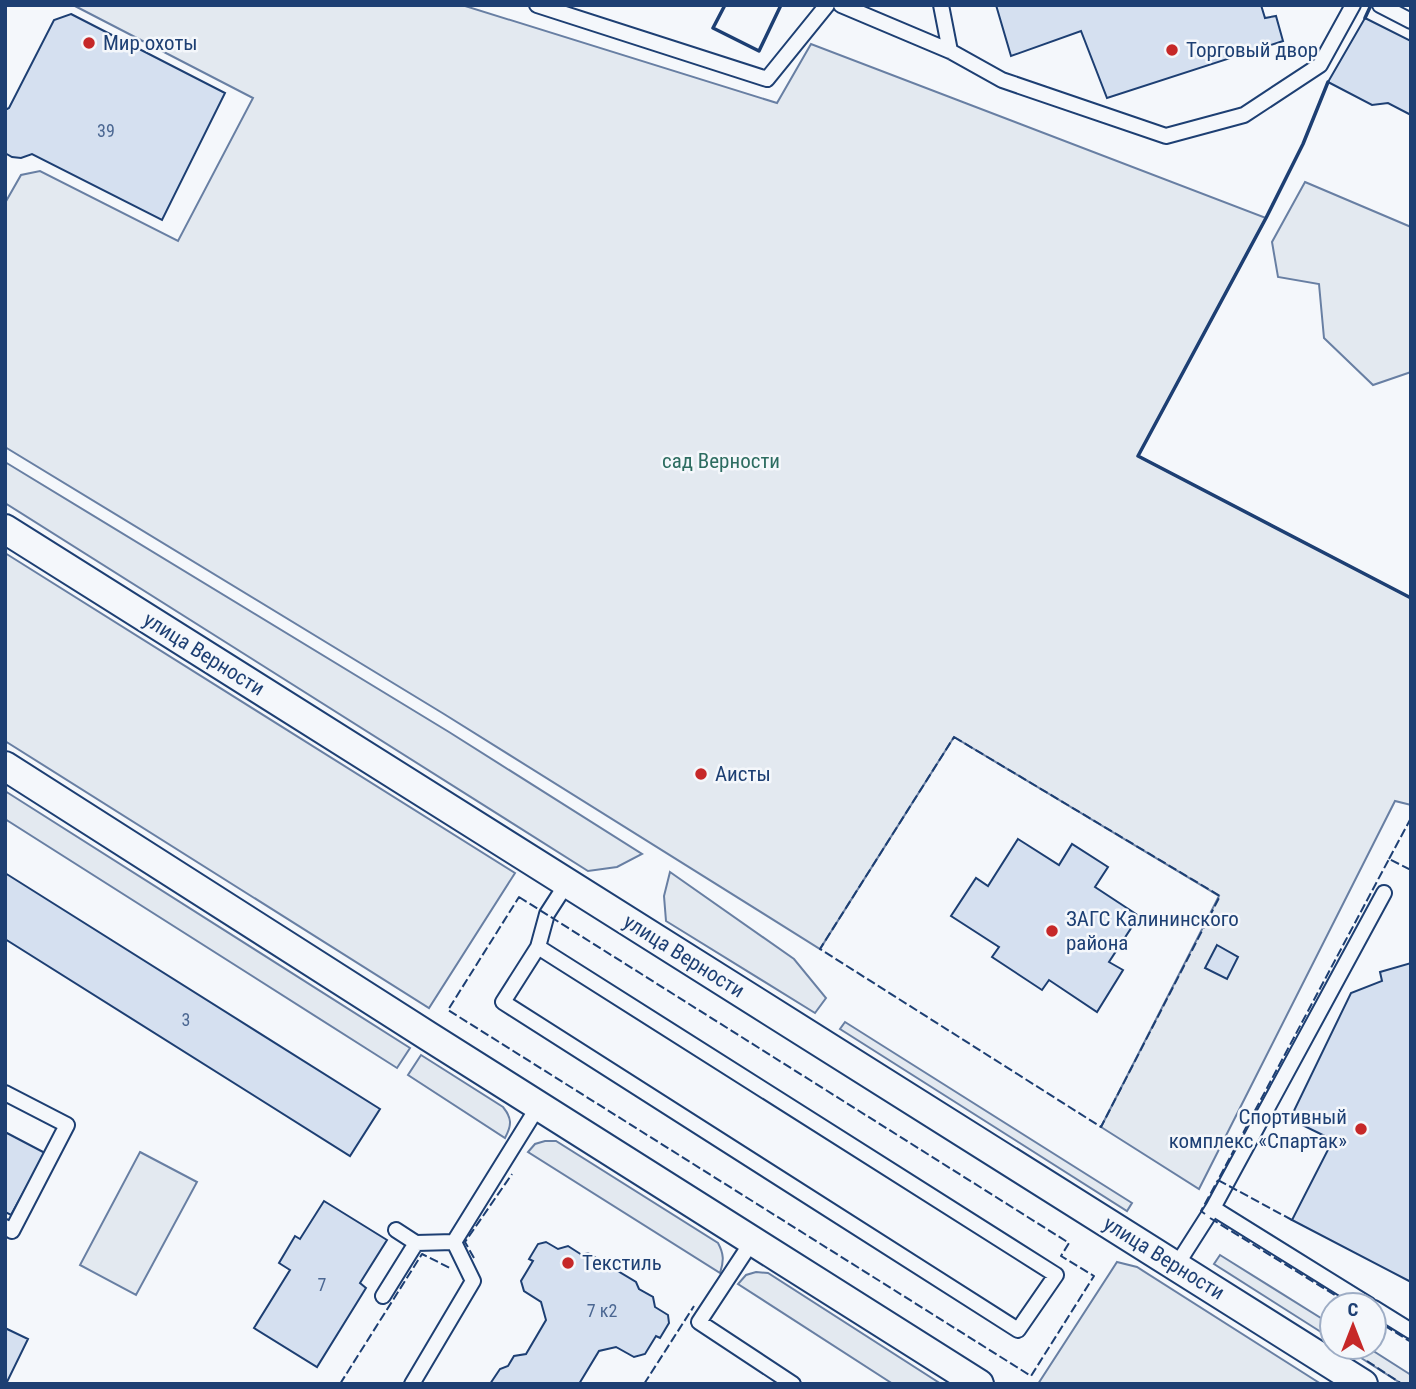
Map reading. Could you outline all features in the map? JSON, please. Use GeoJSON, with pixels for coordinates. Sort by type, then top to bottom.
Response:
{"type":"FeatureCollection","features":[{"type":"Feature","properties":{"kind":"street","name":"улица Верности"},"geometry":{"type":"LineString","coordinates":[[5,528],[1363,1384]]}},
{"type":"Feature","properties":{"kind":"street"},"geometry":{"type":"LineString","coordinates":[[5,766],[753,1240],[972,1382]]}},
{"type":"Feature","properties":{"kind":"lane"},"geometry":{"type":"LineString","coordinates":[[537,5],[767,79],[827,5]]}},
{"type":"Feature","properties":{"kind":"lane"},"geometry":{"type":"LineString","coordinates":[[841,5],[950,51],[1002,80],[1166,136],[1244,115],[1320,65],[1353,5]]}},
{"type":"Feature","properties":{"kind":"lane"},"geometry":{"type":"LineString","coordinates":[[941,5],[950,51]]}},
{"type":"Feature","properties":{"kind":"lane"},"geometry":{"type":"LineString","coordinates":[[1380,5],[1411,21]]}},
{"type":"Feature","properties":{"kind":"lane"},"geometry":{"type":"LineString","coordinates":[[538,947],[1056,1275],[1018,1330],[503,1002],[538,947],[547,914],[567,883]]}},
{"type":"Feature","properties":{"kind":"lane"},"geometry":{"type":"LineString","coordinates":[[1176,1266],[1213,1208],[1384,892]]}},
{"type":"Feature","properties":{"kind":"lane"},"geometry":{"type":"LineString","coordinates":[[5,1093],[67,1125],[12,1231],[5,1227]]}},
{"type":"Feature","properties":{"kind":"lane"},"geometry":{"type":"LineString","coordinates":[[454,1242],[539,1105]]}},
{"type":"Feature","properties":{"kind":"lane"},"geometry":{"type":"LineString","coordinates":[[1213,1208],[1346,1291]]}},
{"type":"Feature","properties":{"kind":"lane"},"geometry":{"type":"LineString","coordinates":[[396,1230],[416,1243],[454,1242]]}},
{"type":"Feature","properties":{"kind":"lane"},"geometry":{"type":"LineString","coordinates":[[753,1240],[699,1322],[793,1384]]}},
{"type":"Feature","properties":{"kind":"lane"},"geometry":{"type":"LineString","coordinates":[[412,1384],[473,1281],[454,1242]]}},
{"type":"Feature","properties":{"kind":"lane"},"geometry":{"type":"LineString","coordinates":[[383,1296],[416,1243]]}},
{"type":"Feature","properties":{"kind":"lane"},"geometry":{"type":"LineString","coordinates":[[1388,1317],[1411,1331]]}},
{"type":"Feature","properties":{"kind":"green space","name":"сад Верности"},"geometry":{"type":"Polygon","coordinates":[[[73,5],[462,5],[777,103],[811,44],[1266,218],[1138,456],[1411,598],[1411,805],[1395,801],[1199,1189],[1101,1127],[1219,896],[954,737],[820,949],[444,714],[5,447],[5,203],[21,175],[40,171],[178,241],[253,98],[73,5]]]}},
{"type":"Feature","properties":{"kind":"green space"},"geometry":{"type":"Polygon","coordinates":[[[1305,182],[1411,227],[1411,372],[1373,385],[1324,338],[1319,284],[1278,277],[1272,242],[1305,182]]]}},
{"type":"Feature","properties":{"kind":"green space"},"geometry":{"type":"Polygon","coordinates":[[[5,462],[449,732],[642,854],[617,867],[588,871],[5,503],[5,462]]]}},
{"type":"Feature","properties":{"kind":"green space"},"geometry":{"type":"Polygon","coordinates":[[[5,553],[515,873],[429,1008],[5,741],[5,553]]]}},
{"type":"Feature","properties":{"kind":"green space"},"geometry":{"type":"Polygon","coordinates":[[[5,791],[410,1048],[397,1068],[5,819],[5,791]]]}},
{"type":"Feature","properties":{"kind":"green space"},"geometry":{"type":"Polygon","coordinates":[[[670,872],[794,959],[826,998],[815,1013],[666,921],[664,896],[670,872]]]}},
{"type":"Feature","properties":{"kind":"green space"},"geometry":{"type":"Polygon","coordinates":[[[845,1022],[1132,1203],[1127,1211],[840,1029],[845,1022]]]}},
{"type":"Feature","properties":{"kind":"green space"},"geometry":{"type":"Polygon","coordinates":[[[421,1055],[503,1107],[510,1122],[505,1138],[408,1075],[421,1055]]]}},
{"type":"Feature","properties":{"kind":"green space"},"geometry":{"type":"Polygon","coordinates":[[[556,1141],[718,1243],[723,1258],[720,1273],[528,1152],[535,1144],[556,1141]]]}},
{"type":"Feature","properties":{"kind":"green space"},"geometry":{"type":"Polygon","coordinates":[[[140,1152],[197,1182],[136,1295],[80,1265],[140,1152]]]}},
{"type":"Feature","properties":{"kind":"green space"},"geometry":{"type":"Polygon","coordinates":[[[1220,1255],[1318,1316],[1318,1330],[1214,1264],[1220,1255]]]}},
{"type":"Feature","properties":{"kind":"green space"},"geometry":{"type":"Polygon","coordinates":[[[1117,1262],[1137,1267],[1321,1384],[1038,1384],[1117,1262]]]}},
{"type":"Feature","properties":{"kind":"green space"},"geometry":{"type":"Polygon","coordinates":[[[768,1273],[941,1384],[893,1384],[738,1284],[746,1275],[768,1273]]]}},
{"type":"Feature","properties":{"kind":"green space"},"geometry":{"type":"Polygon","coordinates":[[[1388,1360],[1411,1375],[1411,1384],[1402,1384],[1366,1361],[1388,1360]]]}},
{"type":"Feature","properties":{"kind":"building","name":"Торговый двор"},"geometry":{"type":"Polygon","coordinates":[[[996,5],[1261,5],[1265,18],[1276,16],[1283,41],[1107,98],[1081,31],[1011,56],[996,5]]]}},
{"type":"Feature","properties":{"kind":"building"},"geometry":{"type":"Polygon","coordinates":[[[71,14],[225,93],[162,220],[32,154],[21,158],[5,153],[5,110],[9,108],[54,20],[71,14]]]}},
{"type":"Feature","properties":{"kind":"building"},"geometry":{"type":"Polygon","coordinates":[[[1365,18],[1411,41],[1411,115],[1388,103],[1372,105],[1328,82],[1365,18]]]}},
{"type":"Feature","properties":{"kind":"building","name":"ЗАГС Калининского района"},"geometry":{"type":"Polygon","coordinates":[[[1018,839],[1059,865],[1072,844],[1108,867],[1095,887],[1139,916],[1109,962],[1123,970],[1097,1012],[1049,980],[1042,990],[992,957],[999,947],[951,916],[976,878],[988,886],[1018,839]]]}},
{"type":"Feature","properties":{"kind":"building"},"geometry":{"type":"Polygon","coordinates":[[[5,873],[380,1109],[350,1156],[5,939],[5,873]]]}},
{"type":"Feature","properties":{"kind":"building"},"geometry":{"type":"Polygon","coordinates":[[[1217,945],[1238,957],[1227,979],[1205,968],[1217,945]]]}},
{"type":"Feature","properties":{"kind":"building","name":"Спортивный комплекс «Спартак»"},"geometry":{"type":"Polygon","coordinates":[[[1411,963],[1411,1282],[1292,1220],[1333,1140],[1290,1119],[1351,993],[1382,981],[1380,972],[1411,963]]]}},
{"type":"Feature","properties":{"kind":"building"},"geometry":{"type":"Polygon","coordinates":[[[5,1132],[45,1153],[11,1215],[5,1212],[5,1132]]]}},
{"type":"Feature","properties":{"kind":"building"},"geometry":{"type":"Polygon","coordinates":[[[324,1201],[387,1240],[360,1283],[366,1288],[317,1367],[254,1328],[290,1270],[279,1263],[295,1236],[300,1239],[324,1201]]]}},
{"type":"Feature","properties":{"kind":"building"},"geometry":{"type":"Polygon","coordinates":[[[546,1242],[558,1249],[568,1246],[582,1255],[588,1253],[636,1282],[639,1289],[653,1297],[655,1307],[668,1315],[669,1323],[660,1338],[656,1336],[645,1354],[634,1357],[616,1347],[599,1351],[579,1384],[490,1384],[500,1369],[508,1366],[514,1356],[526,1354],[546,1320],[541,1302],[524,1291],[521,1281],[533,1261],[529,1259],[538,1244],[546,1242]]]}},
{"type":"Feature","properties":{"kind":"building"},"geometry":{"type":"Polygon","coordinates":[[[5,1328],[28,1339],[6,1384],[5,1384],[5,1328]]]}},
{"type":"Feature","properties":{"kind":"fence"},"geometry":{"type":"LineString","coordinates":[[954,737],[1220,896],[1101,1127],[820,949],[954,737]]}},
{"type":"Feature","properties":{"kind":"fence"},"geometry":{"type":"LineString","coordinates":[[1389,859],[1411,818]]}},
{"type":"Feature","properties":{"kind":"fence"},"geometry":{"type":"LineString","coordinates":[[1292,1220],[1218,1180],[1389,859],[1411,870]]}},
{"type":"Feature","properties":{"kind":"fence"},"geometry":{"type":"LineString","coordinates":[[519,897],[1069,1243],[1061,1256],[1094,1276],[1031,1376],[448,1010],[519,897]]}},
{"type":"Feature","properties":{"kind":"fence"},"geometry":{"type":"LineString","coordinates":[[474,1258],[465,1242],[512,1174]]}},
{"type":"Feature","properties":{"kind":"fence"},"geometry":{"type":"LineString","coordinates":[[1205,1214],[1201,1211],[1218,1180]]}},
{"type":"Feature","properties":{"kind":"fence"},"geometry":{"type":"LineString","coordinates":[[1210,1218],[1328,1291]]}},
{"type":"Feature","properties":{"kind":"fence"},"geometry":{"type":"LineString","coordinates":[[340,1384],[422,1254],[452,1269]]}},
{"type":"Feature","properties":{"kind":"fence"},"geometry":{"type":"LineString","coordinates":[[644,1384],[694,1306]]}},
{"type":"Feature","properties":{"kind":"fence"},"geometry":{"type":"LineString","coordinates":[[1388,1328],[1411,1342]]}},
{"type":"Feature","properties":{"kind":"fence"},"geometry":{"type":"LineString","coordinates":[[1367,1361],[1402,1384]]}},
{"type":"Feature","properties":{"kind":"wall"},"geometry":{"type":"LineString","coordinates":[[725,5],[713,28],[759,51],[781,5]]}},
{"type":"Feature","properties":{"kind":"wall"},"geometry":{"type":"LineString","coordinates":[[1365,18],[1371,5]]}},
{"type":"Feature","properties":{"kind":"wall"},"geometry":{"type":"LineString","coordinates":[[1328,82],[1303,144],[1266,218],[1138,456],[1411,598]]}},
{"type":"Feature","properties":{"kind":"place","name":"Мир охоты"},"geometry":{"type":"Point","coordinates":[89,43]}},
{"type":"Feature","properties":{"kind":"place","name":"Торговый двор"},"geometry":{"type":"Point","coordinates":[1172,50]}},
{"type":"Feature","properties":{"kind":"place","name":"Аисты"},"geometry":{"type":"Point","coordinates":[701,774]}},
{"type":"Feature","properties":{"kind":"place","name":"ЗАГС Калининского района"},"geometry":{"type":"Point","coordinates":[1052,931]}},
{"type":"Feature","properties":{"kind":"place","name":"Спортивный комплекс «Спартак»"},"geometry":{"type":"Point","coordinates":[1361,1129]}},
{"type":"Feature","properties":{"kind":"place","name":"Текстиль"},"geometry":{"type":"Point","coordinates":[568,1263]}}]}
